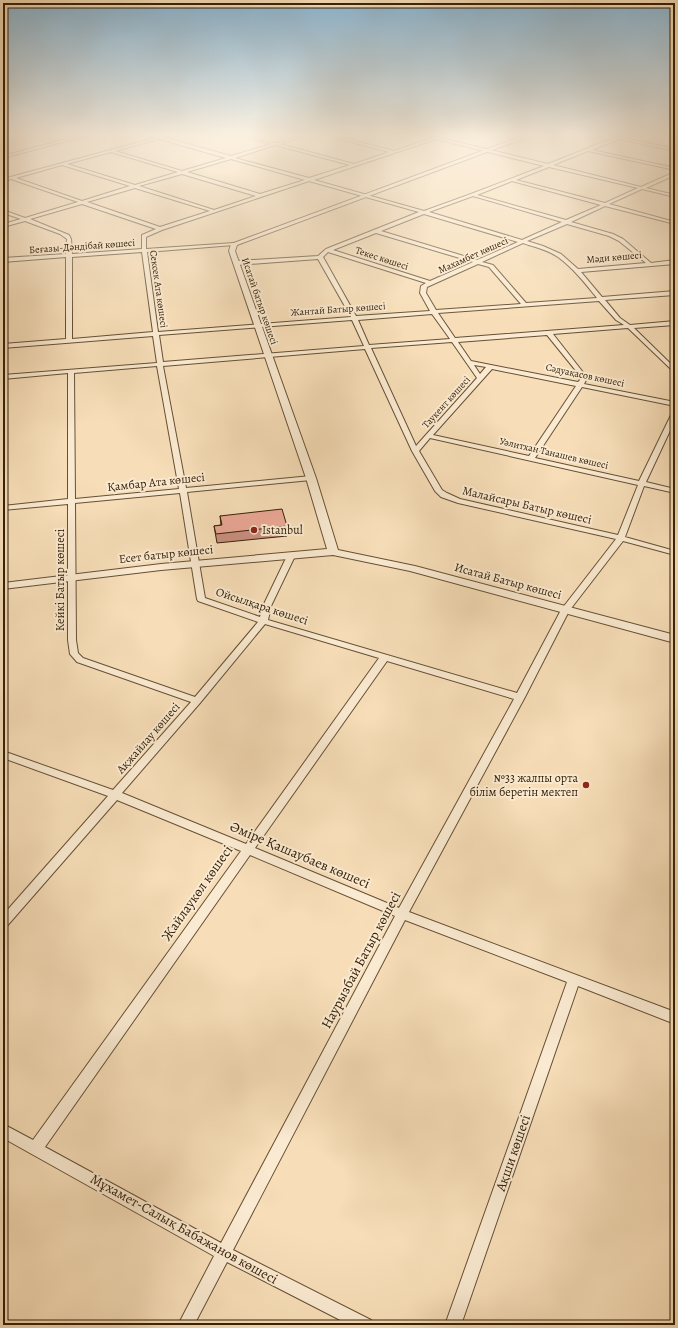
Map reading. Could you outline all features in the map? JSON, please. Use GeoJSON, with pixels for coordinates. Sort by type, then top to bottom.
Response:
{"type":"FeatureCollection","features":[{"type":"Feature","properties":{"kind":"street"},"geometry":{"type":"LineString","coordinates":[[66,197],[160,229]]}},
{"type":"Feature","properties":{"kind":"street"},"geometry":{"type":"LineString","coordinates":[[3,226],[98,197]]}},
{"type":"Feature","properties":{"kind":"street"},"geometry":{"type":"LineString","coordinates":[[169,197],[214,211]]}},
{"type":"Feature","properties":{"kind":"street","name":"Сексек Ата көшесі"},"geometry":{"type":"LineString","coordinates":[[160,365],[144,250],[144,236],[160,229],[258,197]]}},
{"type":"Feature","properties":{"kind":"street","name":"Исатай батыр көшесі"},"geometry":{"type":"LineString","coordinates":[[333,552],[311,478],[232,251],[234,244],[363,197]]}},
{"type":"Feature","properties":{"kind":"street","name":"Мәди көшесі"},"geometry":{"type":"LineString","coordinates":[[370,197],[554,252],[577,271],[675,262]]}},
{"type":"Feature","properties":{"kind":"street"},"geometry":{"type":"LineString","coordinates":[[236,263],[320,257],[328,250],[424,212],[467,197]]}},
{"type":"Feature","properties":{"kind":"street"},"geometry":{"type":"LineString","coordinates":[[480,197],[601,232],[621,240],[650,264]]}},
{"type":"Feature","properties":{"kind":"street"},"geometry":{"type":"LineString","coordinates":[[579,197],[675,223]]}},
{"type":"Feature","properties":{"kind":"street","name":"Махамбет көшесі"},"geometry":{"type":"LineString","coordinates":[[430,283],[622,197]]}},
{"type":"Feature","properties":{"kind":"street"},"geometry":{"type":"LineString","coordinates":[[3,211],[67,236],[69,239],[69,341]]}},
{"type":"Feature","properties":{"kind":"street"},"geometry":{"type":"LineString","coordinates":[[376,231],[479,261],[491,266],[498,272],[524,304]]}},
{"type":"Feature","properties":{"kind":"street","name":"Беғазы-Дәндібай көшесі"},"geometry":{"type":"LineString","coordinates":[[3,260],[234,244]]}},
{"type":"Feature","properties":{"kind":"street","name":"Текес көшесі"},"geometry":{"type":"LineString","coordinates":[[328,250],[430,283]]}},
{"type":"Feature","properties":{"kind":"street","name":"Малайсары Батыр көшесі"},"geometry":{"type":"LineString","coordinates":[[320,257],[354,318],[415,451],[438,490],[450,498],[458,501],[621,538],[675,553]]}},
{"type":"Feature","properties":{"kind":"street"},"geometry":{"type":"LineString","coordinates":[[577,271],[618,319],[630,327],[675,372]]}},
{"type":"Feature","properties":{"kind":"street"},"geometry":{"type":"LineString","coordinates":[[430,283],[424,286],[423,293],[434,312],[480,378]]}},
{"type":"Feature","properties":{"kind":"street","name":"Жантай Батыр көшесі"},"geometry":{"type":"LineString","coordinates":[[3,346],[675,293]]}},
{"type":"Feature","properties":{"kind":"street"},"geometry":{"type":"LineString","coordinates":[[3,377],[71,373],[268,355],[675,323]]}},
{"type":"Feature","properties":{"kind":"street"},"geometry":{"type":"LineString","coordinates":[[531,458],[583,380],[580,372],[549,333]]}},
{"type":"Feature","properties":{"kind":"street"},"geometry":{"type":"LineString","coordinates":[[664,361],[675,360]]}},
{"type":"Feature","properties":{"kind":"street","name":"Сәдуақасов көшесі"},"geometry":{"type":"LineString","coordinates":[[469,362],[675,404]]}},
{"type":"Feature","properties":{"kind":"street","name":"Ойсылқара көшесі"},"geometry":{"type":"LineString","coordinates":[[160,365],[201,599],[263,621],[520,697]]}},
{"type":"Feature","properties":{"kind":"street","name":"Таукент көшесі"},"geometry":{"type":"LineString","coordinates":[[415,451],[491,366]]}},
{"type":"Feature","properties":{"kind":"street","name":"Кейкі Батыр көшесі"},"geometry":{"type":"LineString","coordinates":[[71,373],[73,578],[72,640],[74,654],[80,660],[197,701]]}},
{"type":"Feature","properties":{"kind":"street"},"geometry":{"type":"LineString","coordinates":[[565,610],[621,538],[642,483],[675,413]]}},
{"type":"Feature","properties":{"kind":"street","name":"Уәлитхан Танашев көшесі"},"geometry":{"type":"LineString","coordinates":[[429,436],[675,491]]}},
{"type":"Feature","properties":{"kind":"street","name":"Қамбар Ата көшесі"},"geometry":{"type":"LineString","coordinates":[[3,508],[311,478]]}},
{"type":"Feature","properties":{"kind":"street","name":"Есет батыр көшесі"},"geometry":{"type":"LineString","coordinates":[[3,586],[196,564],[333,552]]}},
{"type":"Feature","properties":{"kind":"street","name":"Исатай Батыр көшесі"},"geometry":{"type":"LineString","coordinates":[[333,552],[411,568],[675,639]]}},
{"type":"Feature","properties":{"kind":"street","name":"Ақжайлау көшесі"},"geometry":{"type":"LineString","coordinates":[[3,923],[197,701],[263,621],[267,606],[291,556]]}},
{"type":"Feature","properties":{"kind":"street","name":"Наурызбай Батыр көшесі"},"geometry":{"type":"LineString","coordinates":[[186,1325],[402,914],[520,697],[565,610]]}},
{"type":"Feature","properties":{"kind":"street","name":"Жайлаукөл көшесі"},"geometry":{"type":"LineString","coordinates":[[36,1148],[384,657]]}},
{"type":"Feature","properties":{"kind":"street","name":"Әміре Қашаубаев көшесі"},"geometry":{"type":"LineString","coordinates":[[3,754],[116,795],[402,914],[675,1018]]}},
{"type":"Feature","properties":{"kind":"street","name":"Ақши көшесі"},"geometry":{"type":"LineString","coordinates":[[453,1325],[574,980]]}},
{"type":"Feature","properties":{"kind":"street","name":"Мұхамет-Салық Бабажанов көшесі"},"geometry":{"type":"LineString","coordinates":[[3,1131],[224,1253],[366,1325]]}},
{"type":"Feature","properties":{"kind":"building"},"geometry":{"type":"Polygon","coordinates":[[[282,509],[287,526],[216,534],[214,526],[222,525],[220,516],[282,509]]]}},
{"type":"Feature","properties":{"kind":"place","name":"Istanbul"},"geometry":{"type":"Point","coordinates":[254,530]}},
{"type":"Feature","properties":{"kind":"place","name":"№33 жалпы орта білім беретін мектеп"},"geometry":{"type":"Point","coordinates":[586,785]}}]}
